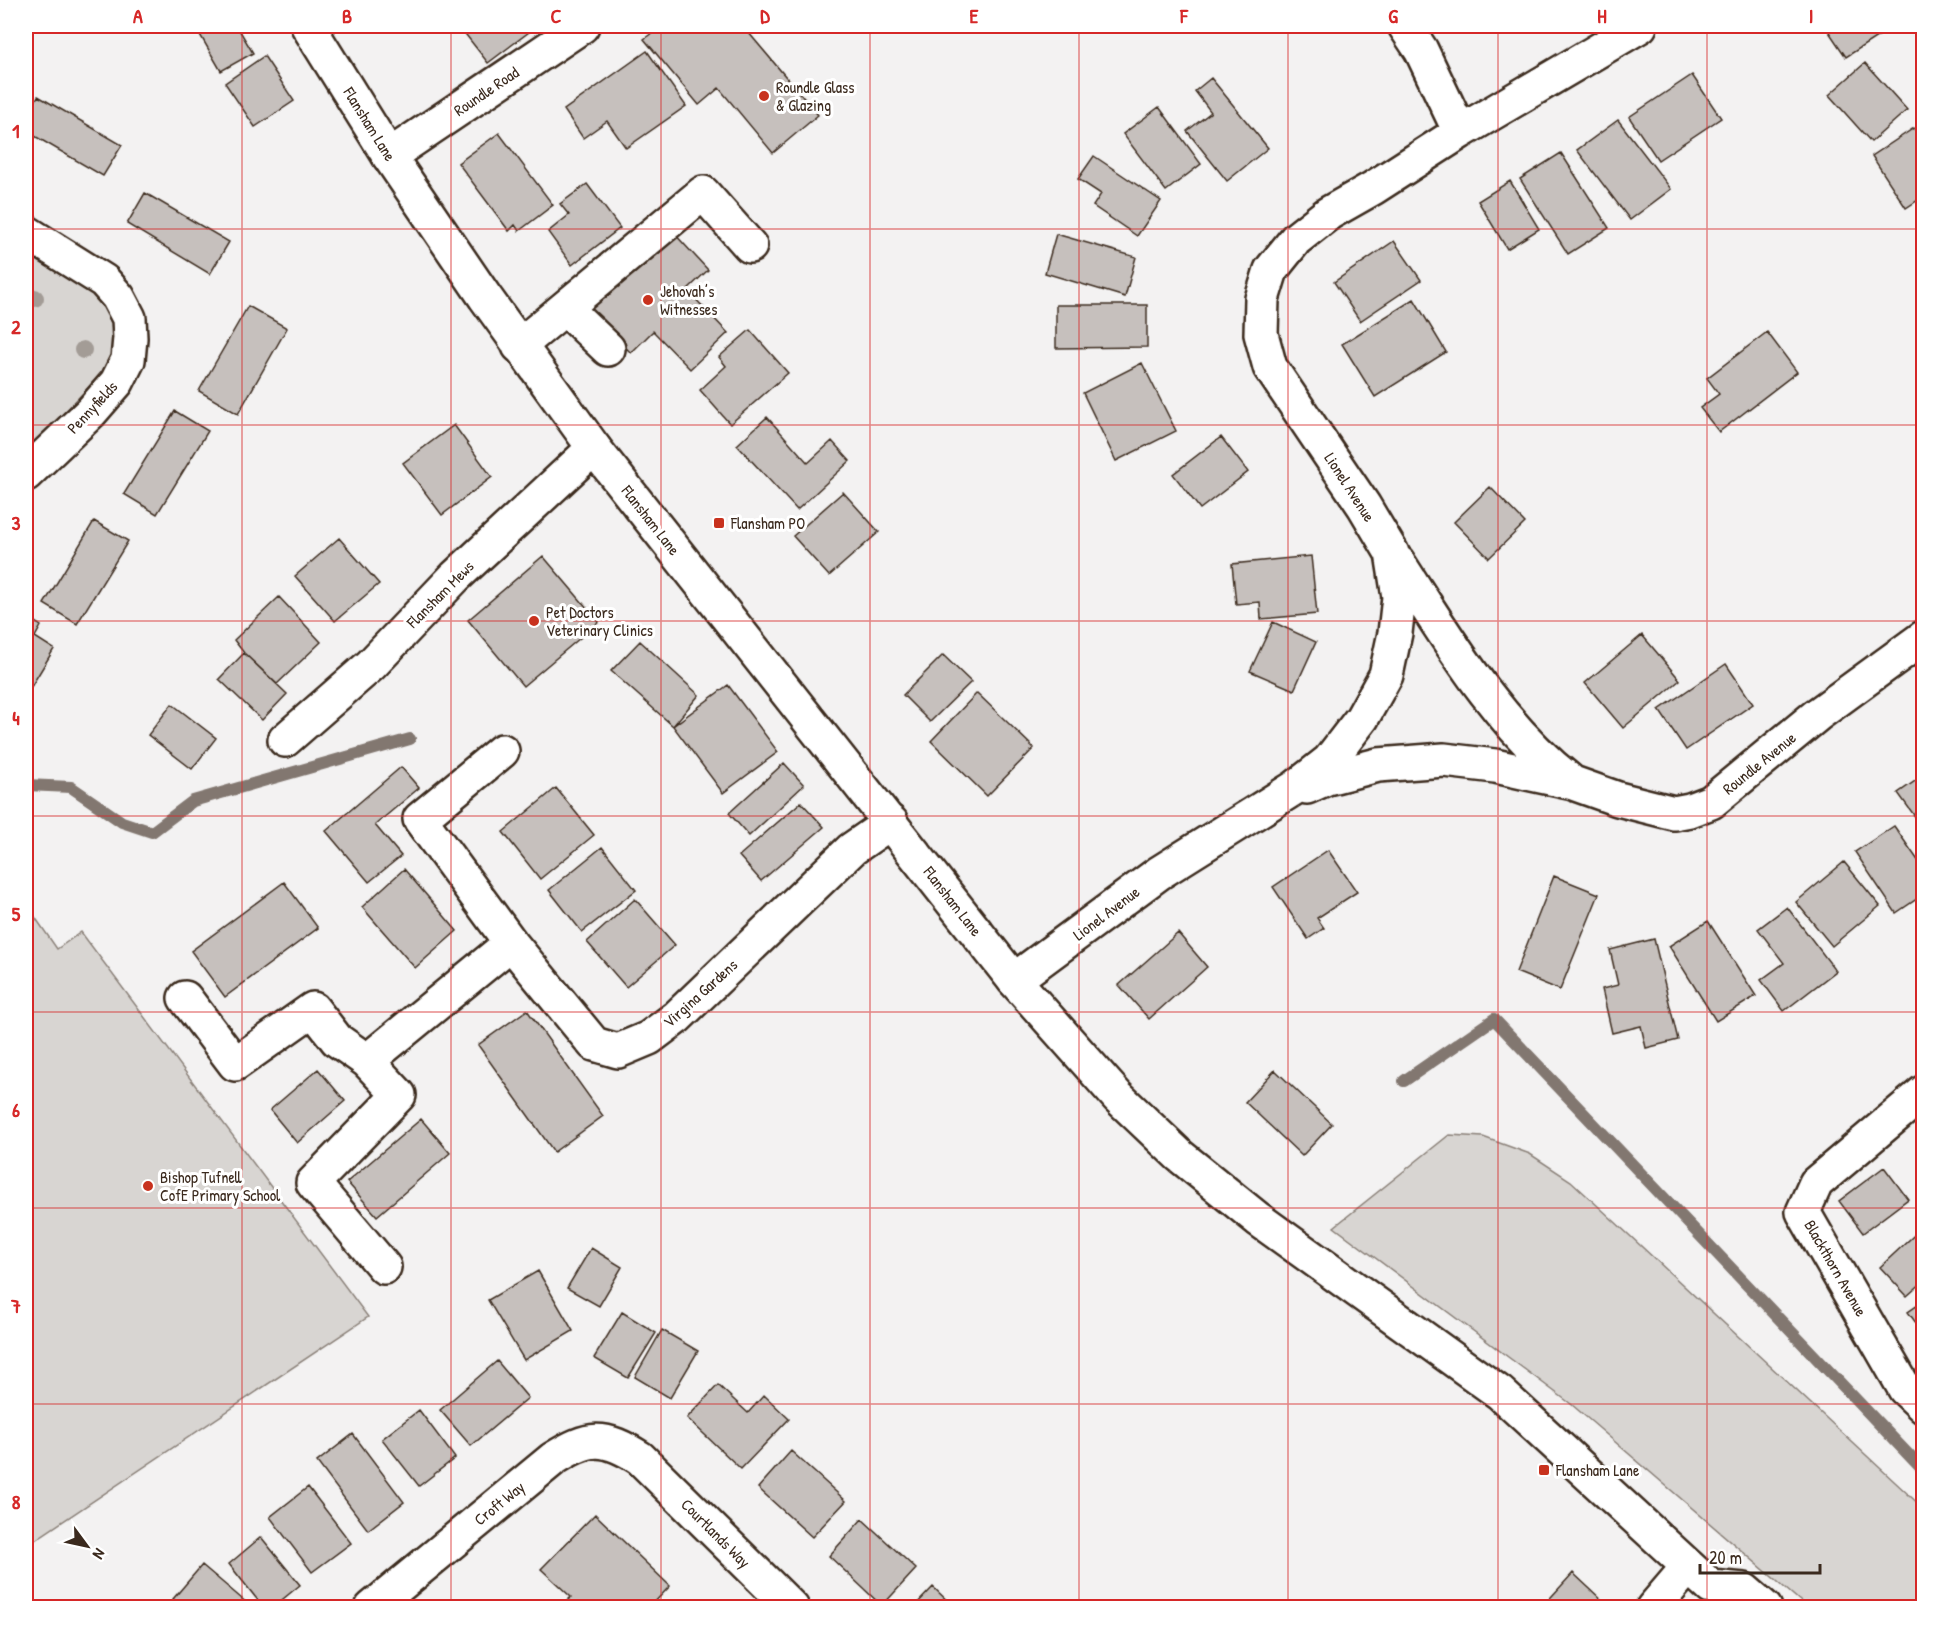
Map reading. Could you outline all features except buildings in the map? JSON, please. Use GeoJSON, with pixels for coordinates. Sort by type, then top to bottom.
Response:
{"type":"FeatureCollection","features":[{"type":"Feature","properties":{"kind":"street","name":"Flansham Lane"},"geometry":{"type":"LineString","coordinates":[[308,26],[389,156],[519,346],[594,448],[1014,980],[1118,1097],[1180,1156],[1258,1220],[1500,1393],[1704,1587]]}},
{"type":"Feature","properties":{"kind":"street","name":"Roundle Road"},"geometry":{"type":"LineString","coordinates":[[389,156],[582,26]]}},
{"type":"Feature","properties":{"kind":"street"},"geometry":{"type":"LineString","coordinates":[[1406,26],[1421,50],[1460,132]]}},
{"type":"Feature","properties":{"kind":"street","name":"Lionel Avenue"},"geometry":{"type":"LineString","coordinates":[[1014,980],[1159,873],[1296,787],[1329,761],[1362,718],[1386,675],[1395,633],[1399,597],[1392,553],[1364,507],[1270,367],[1261,334],[1262,299],[1271,270],[1296,239],[1329,213],[1373,188],[1460,132],[1640,26]]}},
{"type":"Feature","properties":{"kind":"street"},"geometry":{"type":"LineString","coordinates":[[519,346],[703,193],[750,246]]}},
{"type":"Feature","properties":{"kind":"street","name":"Pennyfields"},"geometry":{"type":"LineString","coordinates":[[26,232],[104,281],[118,297],[129,318],[130,338],[128,360],[117,382],[90,412],[26,474]]}},
{"type":"Feature","properties":{"kind":"street"},"geometry":{"type":"LineString","coordinates":[[565,308],[609,349]]}},
{"type":"Feature","properties":{"kind":"street","name":"Flansham Mews"},"geometry":{"type":"LineString","coordinates":[[285,740],[371,665],[455,577],[594,448]]}},
{"type":"Feature","properties":{"kind":"street","name":"Roundle Avenue"},"geometry":{"type":"LineString","coordinates":[[1392,553],[1462,661],[1508,722],[1542,759],[1573,783]]}},
{"type":"Feature","properties":{"kind":"street","name":"Roundle Avenue"},"geometry":{"type":"LineString","coordinates":[[1257,810],[1327,778],[1378,765],[1444,760],[1495,766],[1573,783],[1618,799],[1674,813],[1690,810],[1711,802],[1817,715],[1923,637]]}},
{"type":"Feature","properties":{"kind":"street","name":"Virgina Gardens"},"geometry":{"type":"LineString","coordinates":[[502,751],[420,819],[511,943],[594,1044],[618,1051],[649,1038],[677,1017],[852,849],[891,822]]}},
{"type":"Feature","properties":{"kind":"street"},"geometry":{"type":"LineString","coordinates":[[368,1061],[511,943]]}},
{"type":"Feature","properties":{"kind":"street"},"geometry":{"type":"LineString","coordinates":[[186,998],[235,1064],[313,1009],[337,1041],[368,1061],[399,1095],[313,1183],[384,1267]]}},
{"type":"Feature","properties":{"kind":"street","name":"Blackthorn Avenue"},"geometry":{"type":"LineString","coordinates":[[1923,1092],[1816,1183],[1803,1212],[1905,1389],[1923,1407]]}},
{"type":"Feature","properties":{"kind":"street","name":"Croft Way"},"geometry":{"type":"LineString","coordinates":[[372,1608],[553,1459],[575,1445],[601,1440],[621,1446],[640,1458]]}},
{"type":"Feature","properties":{"kind":"street","name":"Courtlands Way"},"geometry":{"type":"LineString","coordinates":[[640,1458],[792,1608]]}},
{"type":"Feature","properties":{"kind":"street"},"geometry":{"type":"LineString","coordinates":[[1653,1608],[1704,1587],[1744,1590],[1765,1608]]}},
{"type":"Feature","properties":{"kind":"shaded area"},"geometry":{"type":"Polygon","coordinates":[[[26,250],[95,293],[108,310],[117,336],[109,366],[26,452],[26,250]]]}},
{"type":"Feature","properties":{"kind":"shaded area","name":"Bishop Tufnell CofE Primary School"},"geometry":{"type":"Polygon","coordinates":[[[26,904],[57,949],[81,932],[368,1317],[26,1546],[26,904]]]}},
{"type":"Feature","properties":{"kind":"shaded area"},"geometry":{"type":"Polygon","coordinates":[[[1449,1135],[1483,1137],[1530,1154],[1571,1181],[1923,1508],[1923,1607],[1807,1607],[1571,1404],[1334,1227],[1449,1135]]]}},
{"type":"Feature","properties":{"kind":"waterway"},"geometry":{"type":"LineString","coordinates":[[26,785],[71,787],[122,822],[152,832],[193,801],[410,739]]}},
{"type":"Feature","properties":{"kind":"waterway"},"geometry":{"type":"LineString","coordinates":[[1404,1081],[1494,1019],[1924,1471]]}},
{"type":"Feature","properties":{"kind":"place","name":"Roundle Glass & Glazing"},"geometry":{"type":"Point","coordinates":[764,96]}},
{"type":"Feature","properties":{"kind":"place","name":"Jehovah’s Witnesses"},"geometry":{"type":"Point","coordinates":[648,300]}},
{"type":"Feature","properties":{"kind":"place","name":"Flansham PO"},"geometry":{"type":"Point","coordinates":[719,523]}},
{"type":"Feature","properties":{"kind":"place","name":"Pet Doctors Veterinary Clinics"},"geometry":{"type":"Point","coordinates":[534,621]}},
{"type":"Feature","properties":{"kind":"place","name":"Bishop Tufnell CofE Primary School"},"geometry":{"type":"Point","coordinates":[148,1186]}},
{"type":"Feature","properties":{"kind":"place","name":"Flansham Lane"},"geometry":{"type":"Point","coordinates":[1544,1470]}}]}
